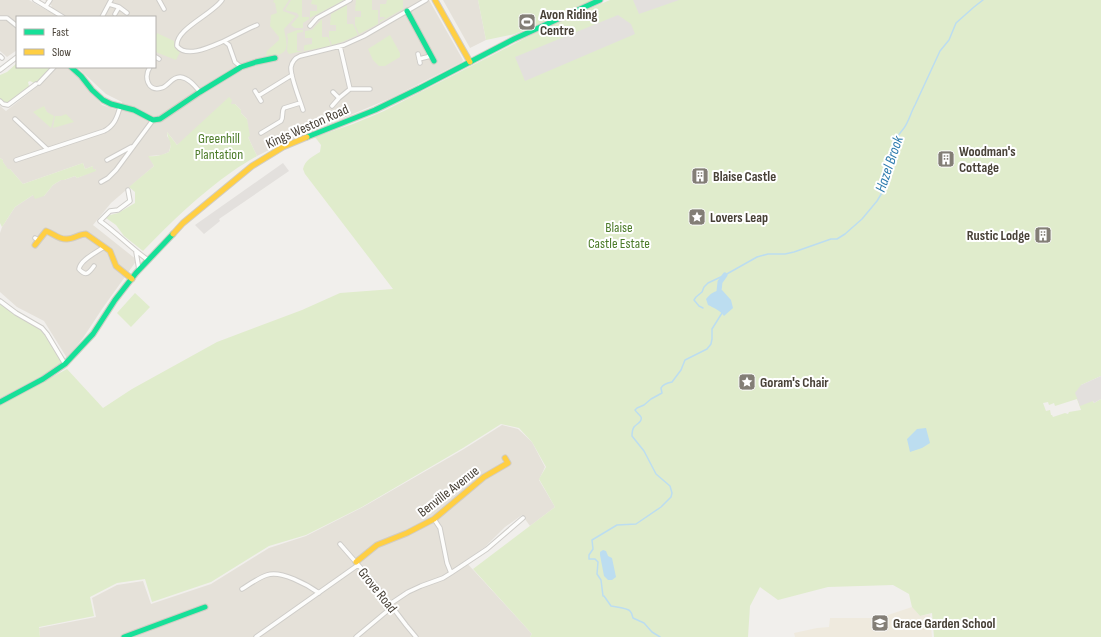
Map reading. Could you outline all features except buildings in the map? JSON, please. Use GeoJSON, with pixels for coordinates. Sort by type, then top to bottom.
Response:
{"type":"FeatureCollection","features":[{"type":"Feature","properties":{"kind":"street"},"geometry":{"type":"LineString","coordinates":[[35,0],[61,16]]}},
{"type":"Feature","properties":{"kind":"street"},"geometry":{"type":"LineString","coordinates":[[46,6],[50,0]]}},
{"type":"Feature","properties":{"kind":"street"},"geometry":{"type":"LineString","coordinates":[[103,16],[111,0]]}},
{"type":"Feature","properties":{"kind":"street"},"geometry":{"type":"LineString","coordinates":[[159,0],[164,9]]}},
{"type":"Feature","properties":{"kind":"street"},"geometry":{"type":"LineString","coordinates":[[222,0],[216,8],[184,32],[177,43],[179,49],[190,52],[201,50],[257,25]]}},
{"type":"Feature","properties":{"kind":"street"},"geometry":{"type":"LineString","coordinates":[[310,26],[317,18],[350,0]]}},
{"type":"Feature","properties":{"kind":"street"},"geometry":{"type":"LineString","coordinates":[[303,110],[291,71],[295,58],[340,46],[364,36],[426,0]]}},
{"type":"Feature","properties":{"kind":"street"},"geometry":{"type":"LineString","coordinates":[[436,0],[470,62]]}},
{"type":"Feature","properties":{"kind":"street","name":"Kings Weston Road"},"geometry":{"type":"LineString","coordinates":[[0,402],[42,379],[65,364],[93,334],[115,300],[148,260],[183,223],[252,166],[284,147],[374,110],[520,36],[600,0]]}},
{"type":"Feature","properties":{"kind":"street"},"geometry":{"type":"LineString","coordinates":[[109,4],[119,7],[126,13]]}},
{"type":"Feature","properties":{"kind":"street"},"geometry":{"type":"LineString","coordinates":[[115,14],[119,7]]}},
{"type":"Feature","properties":{"kind":"street"},"geometry":{"type":"LineString","coordinates":[[407,11],[434,62]]}},
{"type":"Feature","properties":{"kind":"street"},"geometry":{"type":"LineString","coordinates":[[0,18],[7,18],[16,25]]}},
{"type":"Feature","properties":{"kind":"street"},"geometry":{"type":"LineString","coordinates":[[252,27],[254,31]]}},
{"type":"Feature","properties":{"kind":"street"},"geometry":{"type":"LineString","coordinates":[[224,41],[229,45],[235,62],[241,67]]}},
{"type":"Feature","properties":{"kind":"street"},"geometry":{"type":"LineString","coordinates":[[340,46],[350,89]]}},
{"type":"Feature","properties":{"kind":"street"},"geometry":{"type":"LineString","coordinates":[[418,54],[420,61],[431,56]]}},
{"type":"Feature","properties":{"kind":"street"},"geometry":{"type":"LineString","coordinates":[[0,70],[16,58]]}},
{"type":"Feature","properties":{"kind":"street"},"geometry":{"type":"LineString","coordinates":[[72,68],[103,100],[120,107],[134,110],[153,120],[156,120],[160,119],[241,67],[275,58]]}},
{"type":"Feature","properties":{"kind":"street"},"geometry":{"type":"LineString","coordinates":[[0,101],[3,104],[8,105],[53,68]]}},
{"type":"Feature","properties":{"kind":"street"},"geometry":{"type":"LineString","coordinates":[[149,68],[147,72],[147,78],[153,88],[163,88],[174,79],[181,78],[192,83],[200,92]]}},
{"type":"Feature","properties":{"kind":"street"},"geometry":{"type":"LineString","coordinates":[[258,96],[292,76]]}},
{"type":"Feature","properties":{"kind":"street"},"geometry":{"type":"LineString","coordinates":[[332,106],[350,89],[370,89]]}},
{"type":"Feature","properties":{"kind":"street"},"geometry":{"type":"LineString","coordinates":[[255,91],[261,101]]}},
{"type":"Feature","properties":{"kind":"street"},"geometry":{"type":"LineString","coordinates":[[333,92],[339,98]]}},
{"type":"Feature","properties":{"kind":"street"},"geometry":{"type":"LineString","coordinates":[[261,133],[277,126],[282,120],[282,111],[284,108],[300,103]]}},
{"type":"Feature","properties":{"kind":"street"},"geometry":{"type":"LineString","coordinates":[[16,160],[100,133],[108,129],[116,119],[120,107]]}},
{"type":"Feature","properties":{"kind":"street"},"geometry":{"type":"LineString","coordinates":[[15,119],[47,150]]}},
{"type":"Feature","properties":{"kind":"street"},"geometry":{"type":"LineString","coordinates":[[107,160],[133,146],[139,141],[151,127],[153,120]]}},
{"type":"Feature","properties":{"kind":"street"},"geometry":{"type":"LineString","coordinates":[[100,182],[116,170],[133,146]]}},
{"type":"Feature","properties":{"kind":"street"},"geometry":{"type":"LineString","coordinates":[[19,154],[20,159]]}},
{"type":"Feature","properties":{"kind":"street"},"geometry":{"type":"LineString","coordinates":[[128,190],[130,201],[118,210],[110,212],[100,221],[114,231],[136,252],[148,260]]}},
{"type":"Feature","properties":{"kind":"street"},"geometry":{"type":"LineString","coordinates":[[36,241],[47,231],[64,239],[84,234],[88,235],[110,252],[116,266],[132,279]]}},
{"type":"Feature","properties":{"kind":"street"},"geometry":{"type":"LineString","coordinates":[[94,266],[89,273],[86,274],[79,269],[79,266],[83,261],[104,247]]}},
{"type":"Feature","properties":{"kind":"street"},"geometry":{"type":"LineString","coordinates":[[136,252],[139,270]]}},
{"type":"Feature","properties":{"kind":"street"},"geometry":{"type":"LineString","coordinates":[[0,300],[16,314],[42,328],[65,364]]}},
{"type":"Feature","properties":{"kind":"street","name":"Benville Avenue"},"geometry":{"type":"LineString","coordinates":[[357,564],[377,545],[422,527],[434,519],[484,477],[508,464],[505,458]]}},
{"type":"Feature","properties":{"kind":"street"},"geometry":{"type":"LineString","coordinates":[[434,519],[440,528],[447,563],[451,573]]}},
{"type":"Feature","properties":{"kind":"street"},"geometry":{"type":"LineString","coordinates":[[356,637],[408,592],[443,578],[487,549],[522,519],[524,524]]}},
{"type":"Feature","properties":{"kind":"street","name":"Grove Road"},"geometry":{"type":"LineString","coordinates":[[340,544],[371,579],[416,637]]}},
{"type":"Feature","properties":{"kind":"street"},"geometry":{"type":"LineString","coordinates":[[256,637],[319,593],[357,564]]}},
{"type":"Feature","properties":{"kind":"street"},"geometry":{"type":"LineString","coordinates":[[242,589],[266,575],[276,574],[309,586],[319,593]]}},
{"type":"Feature","properties":{"kind":"street"},"geometry":{"type":"LineString","coordinates":[[251,583],[254,588]]}},
{"type":"Feature","properties":{"kind":"street"},"geometry":{"type":"LineString","coordinates":[[124,637],[201,606]]}},
{"type":"Feature","properties":{"kind":"shaded area"},"geometry":{"type":"Polygon","coordinates":[[[0,0],[29,0],[48,11],[52,6],[45,0],[429,0],[463,60],[462,62],[391,98],[279,145],[257,156],[248,137],[247,119],[235,104],[231,104],[177,145],[167,132],[167,136],[171,144],[169,152],[162,155],[149,156],[154,166],[111,203],[93,225],[137,260],[83,338],[67,358],[44,321],[17,307],[0,292],[0,233],[2,227],[15,207],[33,195],[44,196],[53,185],[61,180],[75,176],[77,178],[96,170],[93,169],[93,166],[85,169],[83,163],[23,184],[10,169],[8,170],[3,160],[0,158],[0,106],[6,111],[39,85],[56,68],[69,68],[102,105],[120,111],[122,102],[106,94],[78,68],[156,68],[156,16],[16,16],[16,51],[7,57],[0,51],[0,0]]]}},
{"type":"Feature","properties":{"kind":"shaded area"},"geometry":{"type":"Polygon","coordinates":[[[443,0],[478,0],[486,40],[470,48],[443,0]]]}},
{"type":"Feature","properties":{"kind":"shaded area"},"geometry":{"type":"Polygon","coordinates":[[[633,0],[679,0],[639,14],[633,0]]]}},
{"type":"Feature","properties":{"kind":"shaded area"},"geometry":{"type":"Polygon","coordinates":[[[618,15],[631,24],[635,34],[525,81],[515,57],[618,15]]]}},
{"type":"Feature","properties":{"kind":"shaded area"},"geometry":{"type":"Polygon","coordinates":[[[283,163],[289,171],[219,219],[220,221],[204,234],[195,225],[283,163]]]}},
{"type":"Feature","properties":{"kind":"shaded area"},"geometry":{"type":"Polygon","coordinates":[[[1101,376],[1101,399],[1094,403],[1093,401],[1080,406],[1075,393],[1081,385],[1101,376]]]}},
{"type":"Feature","properties":{"kind":"shaded area"},"geometry":{"type":"Polygon","coordinates":[[[502,425],[518,429],[532,442],[545,467],[539,480],[555,507],[530,526],[522,515],[505,527],[485,547],[465,561],[532,634],[530,637],[40,637],[39,628],[96,617],[92,598],[117,585],[143,581],[151,604],[211,584],[269,548],[306,536],[363,507],[464,449],[502,425]]]}},
{"type":"Feature","properties":{"kind":"shaded area","name":"Grace Garden School"},"geometry":{"type":"Polygon","coordinates":[[[912,607],[920,616],[930,614],[932,637],[795,637],[794,633],[829,627],[830,618],[879,618],[912,607]]]}},
{"type":"Feature","properties":{"kind":"green space"},"geometry":{"type":"Polygon","coordinates":[[[274,0],[289,0],[283,11],[296,16],[284,29],[286,49],[279,55],[266,56],[267,51],[279,40],[279,37],[270,26],[271,15],[277,13],[275,3],[273,2],[274,0]]]}},
{"type":"Feature","properties":{"kind":"green space"},"geometry":{"type":"Polygon","coordinates":[[[291,0],[302,0],[302,17],[309,17],[309,19],[303,23],[303,28],[295,28],[291,25],[299,16],[297,13],[285,10],[291,0]]]}},
{"type":"Feature","properties":{"kind":"green space"},"geometry":{"type":"Polygon","coordinates":[[[312,0],[344,0],[310,18],[310,11],[317,11],[317,5],[311,4],[312,0]]]}},
{"type":"Feature","properties":{"kind":"green space"},"geometry":{"type":"Polygon","coordinates":[[[356,0],[372,0],[372,10],[378,10],[378,24],[359,34],[355,25],[355,17],[361,17],[361,11],[355,11],[356,0]]]}},
{"type":"Feature","properties":{"kind":"green space"},"geometry":{"type":"Polygon","coordinates":[[[387,0],[403,0],[403,9],[380,22],[380,20],[384,19],[385,17],[380,17],[380,4],[386,4],[387,0]]]}},
{"type":"Feature","properties":{"kind":"green space"},"geometry":{"type":"Polygon","coordinates":[[[478,0],[594,0],[515,34],[486,40],[478,0]]]}},
{"type":"Feature","properties":{"kind":"green space","name":"Blaise Castle Estate"},"geometry":{"type":"Polygon","coordinates":[[[610,0],[1101,0],[1101,376],[1081,385],[1094,403],[1101,399],[1101,637],[934,637],[932,613],[920,616],[912,607],[909,594],[893,585],[828,587],[778,600],[760,587],[750,606],[748,637],[530,637],[532,634],[473,569],[555,507],[539,479],[546,467],[532,442],[519,428],[501,424],[362,507],[306,535],[269,546],[211,582],[152,602],[145,579],[117,583],[90,597],[94,616],[39,627],[40,637],[0,637],[0,405],[67,369],[103,408],[132,389],[217,342],[302,310],[340,293],[393,289],[305,174],[303,169],[305,163],[320,152],[321,145],[315,137],[353,124],[384,111],[549,26],[610,0]],[[1077,399],[1055,406],[1054,403],[1049,405],[1048,402],[1043,403],[1046,411],[1050,410],[1053,417],[1081,410],[1077,399]]]}},
{"type":"Feature","properties":{"kind":"green space"},"geometry":{"type":"Polygon","coordinates":[[[347,5],[347,24],[353,24],[358,35],[332,45],[329,37],[329,31],[336,31],[336,25],[330,25],[331,14],[347,5]]]}},
{"type":"Feature","properties":{"kind":"green space"},"geometry":{"type":"Polygon","coordinates":[[[322,19],[322,37],[328,37],[331,46],[304,51],[305,45],[312,44],[312,38],[305,38],[305,31],[312,30],[322,19]]]}},
{"type":"Feature","properties":{"kind":"green space"},"geometry":{"type":"Polygon","coordinates":[[[297,30],[303,30],[303,32],[297,33],[297,51],[303,51],[289,54],[287,51],[287,34],[297,30]]]}},
{"type":"Feature","properties":{"kind":"green space"},"geometry":{"type":"Polygon","coordinates":[[[157,33],[174,41],[175,48],[180,52],[176,60],[156,52],[157,33]]]}},
{"type":"Feature","properties":{"kind":"green space"},"geometry":{"type":"Polygon","coordinates":[[[390,35],[400,53],[400,57],[385,66],[379,66],[373,60],[368,49],[390,35]]]}},
{"type":"Feature","properties":{"kind":"green space"},"geometry":{"type":"Polygon","coordinates":[[[16,64],[16,68],[51,68],[37,82],[28,82],[28,89],[6,104],[0,99],[0,75],[7,72],[16,64]]]}},
{"type":"Feature","properties":{"kind":"green space","name":"Greenhill Plantation"},"geometry":{"type":"Polygon","coordinates":[[[229,97],[232,100],[231,104],[235,104],[247,119],[250,136],[248,137],[257,156],[236,169],[197,199],[143,251],[124,236],[116,225],[106,218],[135,203],[135,192],[129,187],[154,166],[148,156],[159,156],[169,152],[170,143],[167,132],[177,145],[229,97]]]}},
{"type":"Feature","properties":{"kind":"green space"},"geometry":{"type":"Polygon","coordinates":[[[44,106],[47,112],[54,116],[51,128],[33,112],[44,106]]]}},
{"type":"Feature","properties":{"kind":"green space"},"geometry":{"type":"Polygon","coordinates":[[[66,114],[74,122],[53,128],[55,116],[66,114]]]}},
{"type":"Feature","properties":{"kind":"green space"},"geometry":{"type":"Polygon","coordinates":[[[0,158],[3,160],[8,169],[10,169],[23,184],[83,163],[85,169],[93,166],[93,169],[96,171],[77,178],[75,176],[61,180],[53,185],[44,196],[35,199],[33,195],[15,207],[2,227],[0,223],[0,158]]]}},
{"type":"Feature","properties":{"kind":"green space"},"geometry":{"type":"Polygon","coordinates":[[[135,293],[150,307],[131,327],[117,313],[135,293]]]}},
{"type":"Feature","properties":{"kind":"green space"},"geometry":{"type":"Polygon","coordinates":[[[0,302],[42,330],[62,362],[38,378],[0,398],[0,302]]]}},
{"type":"Feature","properties":{"kind":"water"},"geometry":{"type":"Polygon","coordinates":[[[722,290],[731,300],[733,308],[724,316],[719,311],[708,305],[706,299],[709,295],[722,290]]]}},
{"type":"Feature","properties":{"kind":"water"},"geometry":{"type":"Polygon","coordinates":[[[926,428],[930,443],[922,448],[910,452],[907,439],[917,429],[926,428]]]}},
{"type":"Feature","properties":{"kind":"water"},"geometry":{"type":"Polygon","coordinates":[[[603,550],[606,551],[608,556],[612,558],[616,577],[612,580],[608,580],[604,576],[600,555],[600,552],[603,550]]]}},
{"type":"Feature","properties":{"kind":"waterway","name":"Hazel Brook"},"geometry":{"type":"LineString","coordinates":[[703,308],[694,300],[708,283],[757,257],[768,254],[785,254],[794,252],[831,239],[837,239],[862,219],[883,191],[896,139],[904,128],[940,51],[949,40],[956,23],[983,0]]}},
{"type":"Feature","properties":{"kind":"waterway"},"geometry":{"type":"LineString","coordinates":[[719,291],[720,282],[725,275]]}},
{"type":"Feature","properties":{"kind":"waterway","name":"Hazel Brook"},"geometry":{"type":"LineString","coordinates":[[660,637],[652,632],[644,623],[633,618],[629,610],[611,606],[603,596],[601,580],[597,574],[598,562],[595,559],[589,559],[589,555],[593,549],[592,540],[617,525],[636,524],[661,507],[671,497],[672,493],[670,486],[656,474],[644,451],[632,436],[633,428],[640,422],[641,419],[635,410],[662,393],[661,388],[665,384],[672,382],[681,370],[685,360],[707,349],[711,344],[712,329],[722,313]]}},
{"type":"Feature","properties":{"kind":"traffic: fast"},"geometry":{"type":"LineString","coordinates":[[307,137],[375,110],[514,39],[600,0]]}},
{"type":"Feature","properties":{"kind":"traffic: fast"},"geometry":{"type":"LineString","coordinates":[[407,11],[434,61]]}},
{"type":"Feature","properties":{"kind":"traffic: fast"},"geometry":{"type":"LineString","coordinates":[[72,68],[103,100],[111,104],[134,110],[153,120],[160,119],[241,67],[275,58]]}},
{"type":"Feature","properties":{"kind":"traffic: fast"},"geometry":{"type":"LineString","coordinates":[[0,402],[43,379],[65,364],[93,334],[115,300],[136,273],[173,234]]}},
{"type":"Feature","properties":{"kind":"traffic: fast"},"geometry":{"type":"LineString","coordinates":[[124,637],[205,607]]}},
{"type":"Feature","properties":{"kind":"traffic: slow"},"geometry":{"type":"LineString","coordinates":[[435,0],[470,62]]}},
{"type":"Feature","properties":{"kind":"traffic: slow"},"geometry":{"type":"LineString","coordinates":[[173,234],[183,223],[252,166],[283,147],[307,137]]}},
{"type":"Feature","properties":{"kind":"traffic: slow"},"geometry":{"type":"LineString","coordinates":[[35,245],[46,231],[64,239],[70,239],[86,234],[110,251],[116,266],[132,279]]}},
{"type":"Feature","properties":{"kind":"traffic: slow"},"geometry":{"type":"LineString","coordinates":[[356,562],[377,545],[407,533],[434,519],[484,477],[508,463],[505,458]]}},
{"type":"Feature","properties":{"kind":"place","name":"Avon Riding Centre"},"geometry":{"type":"Point","coordinates":[527,22]}},
{"type":"Feature","properties":{"kind":"place","name":"Woodman's Cottage"},"geometry":{"type":"Point","coordinates":[946,159]}},
{"type":"Feature","properties":{"kind":"place","name":"Blaise Castle"},"geometry":{"type":"Point","coordinates":[700,176]}},
{"type":"Feature","properties":{"kind":"place","name":"Lovers Leap"},"geometry":{"type":"Point","coordinates":[697,217]}},
{"type":"Feature","properties":{"kind":"place","name":"Rustic Lodge"},"geometry":{"type":"Point","coordinates":[1043,235]}},
{"type":"Feature","properties":{"kind":"place","name":"Goram's Chair"},"geometry":{"type":"Point","coordinates":[747,382]}},
{"type":"Feature","properties":{"kind":"place","name":"Grace Garden School"},"geometry":{"type":"Point","coordinates":[880,623]}}]}
